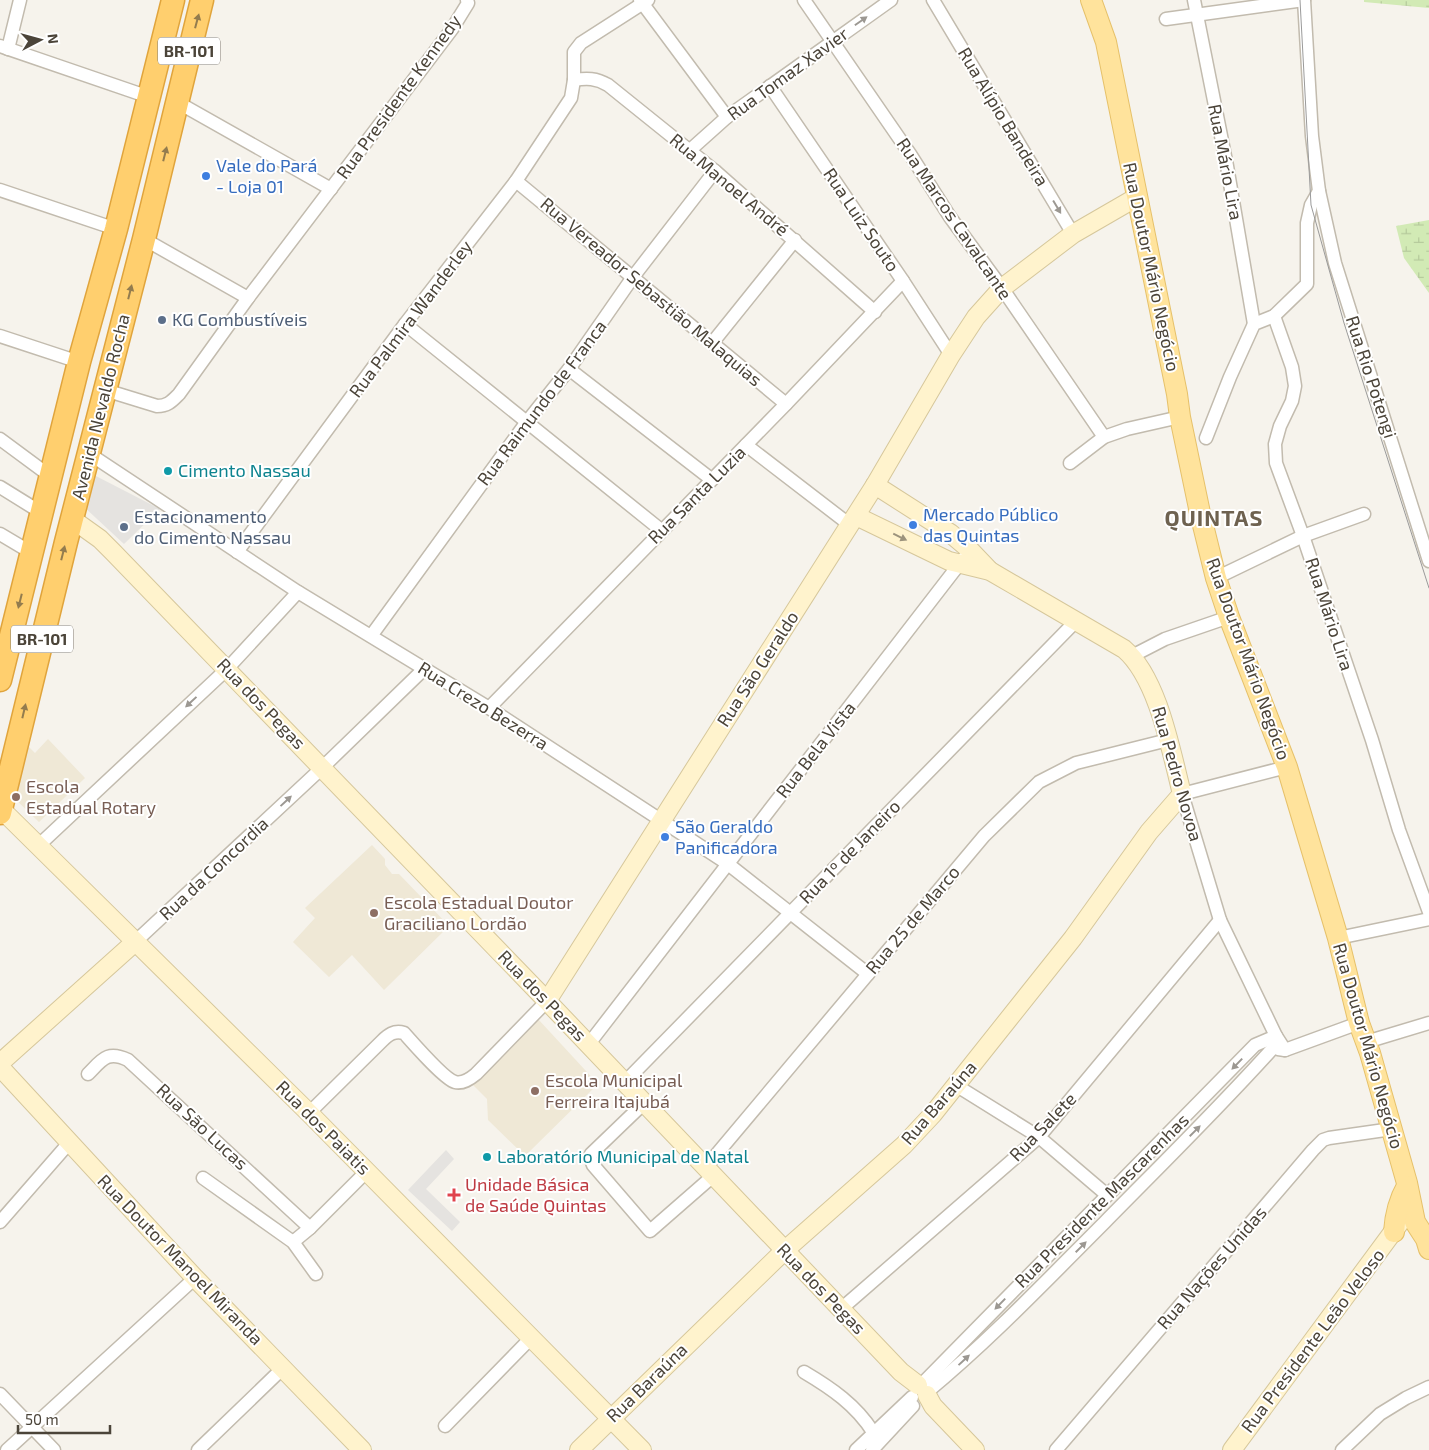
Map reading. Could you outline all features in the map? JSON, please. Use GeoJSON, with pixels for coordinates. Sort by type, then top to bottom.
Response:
{"type":"FeatureCollection","features":[{"type":"Feature","properties":{"kind":"highway","name":"Avenida Nevaldo Rocha"},"geometry":{"type":"LineString","coordinates":[[0,680],[6,626],[32,552],[78,366],[116,229],[172,0]]}},
{"type":"Feature","properties":{"kind":"highway","name":"Avenida Nevaldo Rocha"},"geometry":{"type":"LineString","coordinates":[[1,811],[88,453],[144,239],[202,0]]}},
{"type":"Feature","properties":{"kind":"highway"},"geometry":{"type":"LineString","coordinates":[[72,519],[65,515],[56,505],[55,491],[76,397],[78,366]]}},
{"type":"Feature","properties":{"kind":"main road","name":"Rua Doutor Mário Negócio"},"geometry":{"type":"LineString","coordinates":[[1091,0],[1106,42],[1177,394],[1180,417],[1216,578],[1286,767],[1338,938],[1359,1022],[1407,1186],[1429,1249]]}},
{"type":"Feature","properties":{"kind":"main road"},"geometry":{"type":"LineString","coordinates":[[1394,1232],[1401,1196],[1407,1186]]}},
{"type":"Feature","properties":{"kind":"street"},"geometry":{"type":"LineString","coordinates":[[20,0],[4,48],[148,97]]}},
{"type":"Feature","properties":{"kind":"street","name":"Rua Presidente Kennedy"},"geometry":{"type":"LineString","coordinates":[[105,390],[157,406],[164,406],[170,403],[179,394],[248,298],[452,29],[468,0]]}},
{"type":"Feature","properties":{"kind":"street","name":"Rua Marcos Cavalcante"},"geometry":{"type":"LineString","coordinates":[[804,0],[910,154],[950,217],[1002,288],[1104,437]]}},
{"type":"Feature","properties":{"kind":"street","name":"Rua Tomaz Xavier"},"geometry":{"type":"LineString","coordinates":[[689,151],[727,117],[891,0]]}},
{"type":"Feature","properties":{"kind":"street","name":"Rua Alípio Bandeira"},"geometry":{"type":"LineString","coordinates":[[932,0],[1073,234]]}},
{"type":"Feature","properties":{"kind":"street","name":"Rua Mário Lira"},"geometry":{"type":"LineString","coordinates":[[1194,0],[1227,166],[1254,324]]}},
{"type":"Feature","properties":{"kind":"street"},"geometry":{"type":"LineString","coordinates":[[1166,19],[1304,0]]}},
{"type":"Feature","properties":{"kind":"street","name":"Rua Rio Potengi"},"geometry":{"type":"LineString","coordinates":[[1304,0],[1312,136],[1319,191],[1335,263],[1429,561]]}},
{"type":"Feature","properties":{"kind":"street"},"geometry":{"type":"LineString","coordinates":[[644,1],[727,117]]}},
{"type":"Feature","properties":{"kind":"street","name":"Rua Palmira Wanderley"},"geometry":{"type":"LineString","coordinates":[[237,552],[405,324],[516,181],[571,98],[574,80],[574,52],[581,42],[644,1]]}},
{"type":"Feature","properties":{"kind":"street","name":"Rua Manoel André"},"geometry":{"type":"LineString","coordinates":[[574,80],[587,78],[599,80],[608,85],[715,171],[875,312]]}},
{"type":"Feature","properties":{"kind":"street","name":"Rua Luiz Souto"},"geometry":{"type":"LineString","coordinates":[[770,86],[903,280],[951,355]]}},
{"type":"Feature","properties":{"kind":"street"},"geometry":{"type":"LineString","coordinates":[[177,102],[331,189]]}},
{"type":"Feature","properties":{"kind":"street","name":"Rua Raimundo de Franca"},"geometry":{"type":"LineString","coordinates":[[371,636],[526,423],[570,369],[634,277],[715,171]]}},
{"type":"Feature","properties":{"kind":"street","name":"Rua Vereador Sebastião Malaquias"},"geometry":{"type":"LineString","coordinates":[[516,181],[786,404]]}},
{"type":"Feature","properties":{"kind":"street"},"geometry":{"type":"LineString","coordinates":[[0,190],[116,229]]}},
{"type":"Feature","properties":{"kind":"street"},"geometry":{"type":"LineString","coordinates":[[1206,438],[1230,377],[1254,324],[1274,316],[1307,284],[1307,223],[1312,205],[1319,191]]}},
{"type":"Feature","properties":{"kind":"street","name":"Rua São Geraldo"},"geometry":{"type":"LineString","coordinates":[[309,1112],[388,1034],[395,1032],[404,1033],[454,1082],[468,1080],[547,1001],[875,486],[951,355],[976,317],[1002,288],[1073,234],[1137,197]]}},
{"type":"Feature","properties":{"kind":"street"},"geometry":{"type":"LineString","coordinates":[[144,239],[248,298]]}},
{"type":"Feature","properties":{"kind":"street"},"geometry":{"type":"LineString","coordinates":[[712,342],[795,240]]}},
{"type":"Feature","properties":{"kind":"street","name":"Rua Santa Luzia"},"geometry":{"type":"LineString","coordinates":[[489,708],[875,312],[903,280]]}},
{"type":"Feature","properties":{"kind":"street","name":"Rua Mário Lira"},"geometry":{"type":"LineString","coordinates":[[1274,316],[1290,360],[1295,386],[1290,407],[1277,435],[1275,454],[1281,477],[1372,740],[1399,830],[1429,912]]}},
{"type":"Feature","properties":{"kind":"street"},"geometry":{"type":"LineString","coordinates":[[405,324],[661,530]]}},
{"type":"Feature","properties":{"kind":"street"},"geometry":{"type":"LineString","coordinates":[[0,336],[78,366]]}},
{"type":"Feature","properties":{"kind":"street"},"geometry":{"type":"LineString","coordinates":[[570,369],[711,479]]}},
{"type":"Feature","properties":{"kind":"street"},"geometry":{"type":"LineString","coordinates":[[1070,463],[1104,437],[1180,417]]}},
{"type":"Feature","properties":{"kind":"street"},"geometry":{"type":"LineString","coordinates":[[0,439],[50,476]]}},
{"type":"Feature","properties":{"kind":"street"},"geometry":{"type":"LineString","coordinates":[[746,445],[853,520]]}},
{"type":"Feature","properties":{"kind":"street","name":"Rua Crezo Bezerra"},"geometry":{"type":"LineString","coordinates":[[88,453],[298,592],[489,708],[728,864],[868,974]]}},
{"type":"Feature","properties":{"kind":"street"},"geometry":{"type":"LineString","coordinates":[[0,486],[42,514]]}},
{"type":"Feature","properties":{"kind":"street","name":"Rua Pedro Novoa"},"geometry":{"type":"LineString","coordinates":[[875,486],[950,533],[990,571]]}},
{"type":"Feature","properties":{"kind":"street"},"geometry":{"type":"LineString","coordinates":[[1216,578],[1303,536],[1364,514]]}},
{"type":"Feature","properties":{"kind":"street","name":"Rua dos Pegas"},"geometry":{"type":"LineString","coordinates":[[72,519],[100,539],[323,767],[975,1450]]}},
{"type":"Feature","properties":{"kind":"street","name":"Rua Pedro Novoa"},"geometry":{"type":"LineString","coordinates":[[853,520],[937,556],[990,571],[1076,620],[1124,649],[1132,656],[1152,692],[1168,740],[1182,794],[1220,920],[1278,1045]]}},
{"type":"Feature","properties":{"kind":"street"},"geometry":{"type":"LineString","coordinates":[[0,534],[32,552]]}},
{"type":"Feature","properties":{"kind":"street","name":"Rua Bela Vista"},"geometry":{"type":"LineString","coordinates":[[588,1045],[961,564],[969,549]]}},
{"type":"Feature","properties":{"kind":"street"},"geometry":{"type":"LineString","coordinates":[[38,846],[226,669],[298,592]]}},
{"type":"Feature","properties":{"kind":"street"},"geometry":{"type":"LineString","coordinates":[[1132,656],[1165,639],[1229,617]]}},
{"type":"Feature","properties":{"kind":"street","name":"Rua 1º de Janeiro"},"geometry":{"type":"LineString","coordinates":[[624,1083],[1076,620]]}},
{"type":"Feature","properties":{"kind":"street","name":"Rua da Concordia"},"geometry":{"type":"LineString","coordinates":[[0,1063],[135,942],[323,767],[424,669]]}},
{"type":"Feature","properties":{"kind":"street","name":"Rua 25 de Marco"},"geometry":{"type":"LineString","coordinates":[[643,1104],[591,1154],[590,1158],[593,1165],[650,1231],[709,1172],[868,974],[984,836],[1039,782],[1076,763],[1168,740]]}},
{"type":"Feature","properties":{"kind":"street"},"geometry":{"type":"LineString","coordinates":[[1182,794],[1286,767]]}},
{"type":"Feature","properties":{"kind":"street","name":"Rua Baraúna"},"geometry":{"type":"LineString","coordinates":[[579,1450],[784,1251],[904,1145],[933,1114],[1073,938],[1149,832],[1182,794]]}},
{"type":"Feature","properties":{"kind":"street","name":"Rua dos Paiatis"},"geometry":{"type":"LineString","coordinates":[[1,811],[309,1112],[366,1172],[642,1450]]}},
{"type":"Feature","properties":{"kind":"street"},"geometry":{"type":"LineString","coordinates":[[1338,938],[1429,919]]}},
{"type":"Feature","properties":{"kind":"street","name":"Rua Salete"},"geometry":{"type":"LineString","coordinates":[[841,1309],[1039,1136],[1220,920]]}},
{"type":"Feature","properties":{"kind":"street","name":"Rua Presidente Mascarenhas"},"geometry":{"type":"LineString","coordinates":[[872,1450],[921,1394],[1108,1195],[1255,1045],[1278,1045],[1359,1022]]}},
{"type":"Feature","properties":{"kind":"street"},"geometry":{"type":"LineString","coordinates":[[1366,1042],[1429,1023]]}},
{"type":"Feature","properties":{"kind":"street","name":"Rua Presidente Mascarenhas"},"geometry":{"type":"LineString","coordinates":[[856,1450],[873,1432],[951,1372],[1040,1288],[1278,1045]]}},
{"type":"Feature","properties":{"kind":"street","name":"Rua São Lucas"},"geometry":{"type":"LineString","coordinates":[[88,1074],[106,1057],[113,1055],[128,1060],[310,1228]]}},
{"type":"Feature","properties":{"kind":"street","name":"Rua Doutor Manoel Miranda"},"geometry":{"type":"LineString","coordinates":[[0,1067],[195,1278],[362,1450]]}},
{"type":"Feature","properties":{"kind":"street"},"geometry":{"type":"LineString","coordinates":[[957,1086],[1039,1136],[1108,1195]]}},
{"type":"Feature","properties":{"kind":"street","name":"Rua Nações Unidas"},"geometry":{"type":"LineString","coordinates":[[1056,1450],[1323,1140],[1392,1130]]}},
{"type":"Feature","properties":{"kind":"street"},"geometry":{"type":"LineString","coordinates":[[0,1222],[69,1143]]}},
{"type":"Feature","properties":{"kind":"street"},"geometry":{"type":"LineString","coordinates":[[293,1242],[310,1228],[366,1172]]}},
{"type":"Feature","properties":{"kind":"street"},"geometry":{"type":"LineString","coordinates":[[203,1178],[293,1242],[316,1274]]}},
{"type":"Feature","properties":{"kind":"street","name":"Rua Presidente Leão Veloso"},"geometry":{"type":"LineString","coordinates":[[1394,1232],[1419,1219]]}},
{"type":"Feature","properties":{"kind":"street","name":"Rua Presidente Leão Veloso"},"geometry":{"type":"LineString","coordinates":[[1237,1448],[1394,1232],[1419,1219]]}},
{"type":"Feature","properties":{"kind":"street"},"geometry":{"type":"LineString","coordinates":[[7,1450],[31,1426],[195,1278]]}},
{"type":"Feature","properties":{"kind":"street"},"geometry":{"type":"LineString","coordinates":[[445,1426],[531,1338]]}},
{"type":"Feature","properties":{"kind":"street"},"geometry":{"type":"LineString","coordinates":[[198,1450],[283,1368]]}},
{"type":"Feature","properties":{"kind":"street"},"geometry":{"type":"LineString","coordinates":[[804,1372],[842,1397],[865,1420],[873,1432]]}},
{"type":"Feature","properties":{"kind":"street"},"geometry":{"type":"LineString","coordinates":[[1342,1450],[1380,1414],[1429,1387]]}},
{"type":"Feature","properties":{"kind":"street"},"geometry":{"type":"LineString","coordinates":[[0,1394],[54,1450]]}},
{"type":"Feature","properties":{"kind":"shaded area","name":"Estacionamento do Cimento Nassau"},"geometry":{"type":"Polygon","coordinates":[[[92,474],[160,509],[124,544],[82,505],[92,474]]]}},
{"type":"Feature","properties":{"kind":"shaded area"},"geometry":{"type":"Polygon","coordinates":[[[48,739],[85,778],[39,822],[12,796],[26,744],[35,753],[48,739]]]}},
{"type":"Feature","properties":{"kind":"shaded area","name":"Escola Estadual Doutor Graciliano Lordão"},"geometry":{"type":"Polygon","coordinates":[[[372,845],[385,859],[385,865],[392,874],[399,874],[449,926],[384,990],[352,955],[329,977],[293,942],[315,918],[305,908],[372,845]]]}},
{"type":"Feature","properties":{"kind":"shaded area","name":"Escola Municipal Ferreira Itajubá"},"geometry":{"type":"Polygon","coordinates":[[[538,1019],[598,1084],[525,1156],[488,1120],[487,1099],[470,1082],[538,1019]]]}},
{"type":"Feature","properties":{"kind":"shaded area"},"geometry":{"type":"Polygon","coordinates":[[[446,1150],[454,1159],[426,1189],[460,1222],[452,1231],[408,1190],[446,1150]]]}},
{"type":"Feature","properties":{"kind":"green space"},"geometry":{"type":"Polygon","coordinates":[[[1364,0],[1429,0],[1429,8],[1364,2],[1364,0]]]}},
{"type":"Feature","properties":{"kind":"green space"},"geometry":{"type":"Polygon","coordinates":[[[1429,220],[1429,293],[1404,258],[1396,226],[1429,220]]]}},
{"type":"Feature","properties":{"kind":"tram line"},"geometry":{"type":"LineString","coordinates":[[1300,0],[1311,205],[1344,323],[1429,588]]}},
{"type":"Feature","properties":{"kind":"place","name":"Vale do Pará - Loja 01"},"geometry":{"type":"Point","coordinates":[206,176]}},
{"type":"Feature","properties":{"kind":"place","name":"KG Combustíveis"},"geometry":{"type":"Point","coordinates":[162,320]}},
{"type":"Feature","properties":{"kind":"place","name":"Cimento Nassau"},"geometry":{"type":"Point","coordinates":[168,471]}},
{"type":"Feature","properties":{"kind":"place","name":"Mercado Público das Quintas"},"geometry":{"type":"Point","coordinates":[913,525]}},
{"type":"Feature","properties":{"kind":"place","name":"Estacionamento do Cimento Nassau"},"geometry":{"type":"Point","coordinates":[124,527]}},
{"type":"Feature","properties":{"kind":"place","name":"Escola Estadual Rotary"},"geometry":{"type":"Point","coordinates":[16,797]}},
{"type":"Feature","properties":{"kind":"place","name":"São Geraldo Panificadora"},"geometry":{"type":"Point","coordinates":[665,837]}},
{"type":"Feature","properties":{"kind":"place","name":"Escola Estadual Doutor Graciliano Lordão"},"geometry":{"type":"Point","coordinates":[374,913]}},
{"type":"Feature","properties":{"kind":"place","name":"Escola Municipal Ferreira Itajubá"},"geometry":{"type":"Point","coordinates":[535,1091]}},
{"type":"Feature","properties":{"kind":"place","name":"Laboratório Municipal de Natal"},"geometry":{"type":"Point","coordinates":[487,1157]}},
{"type":"Feature","properties":{"kind":"place","name":"Unidade Básica de Saúde Quintas"},"geometry":{"type":"Point","coordinates":[454,1195]}},
{"type":"Feature","properties":{"kind":"district","name":"QUINTAS"},"geometry":{"type":"Point","coordinates":[1214,518]}}]}
